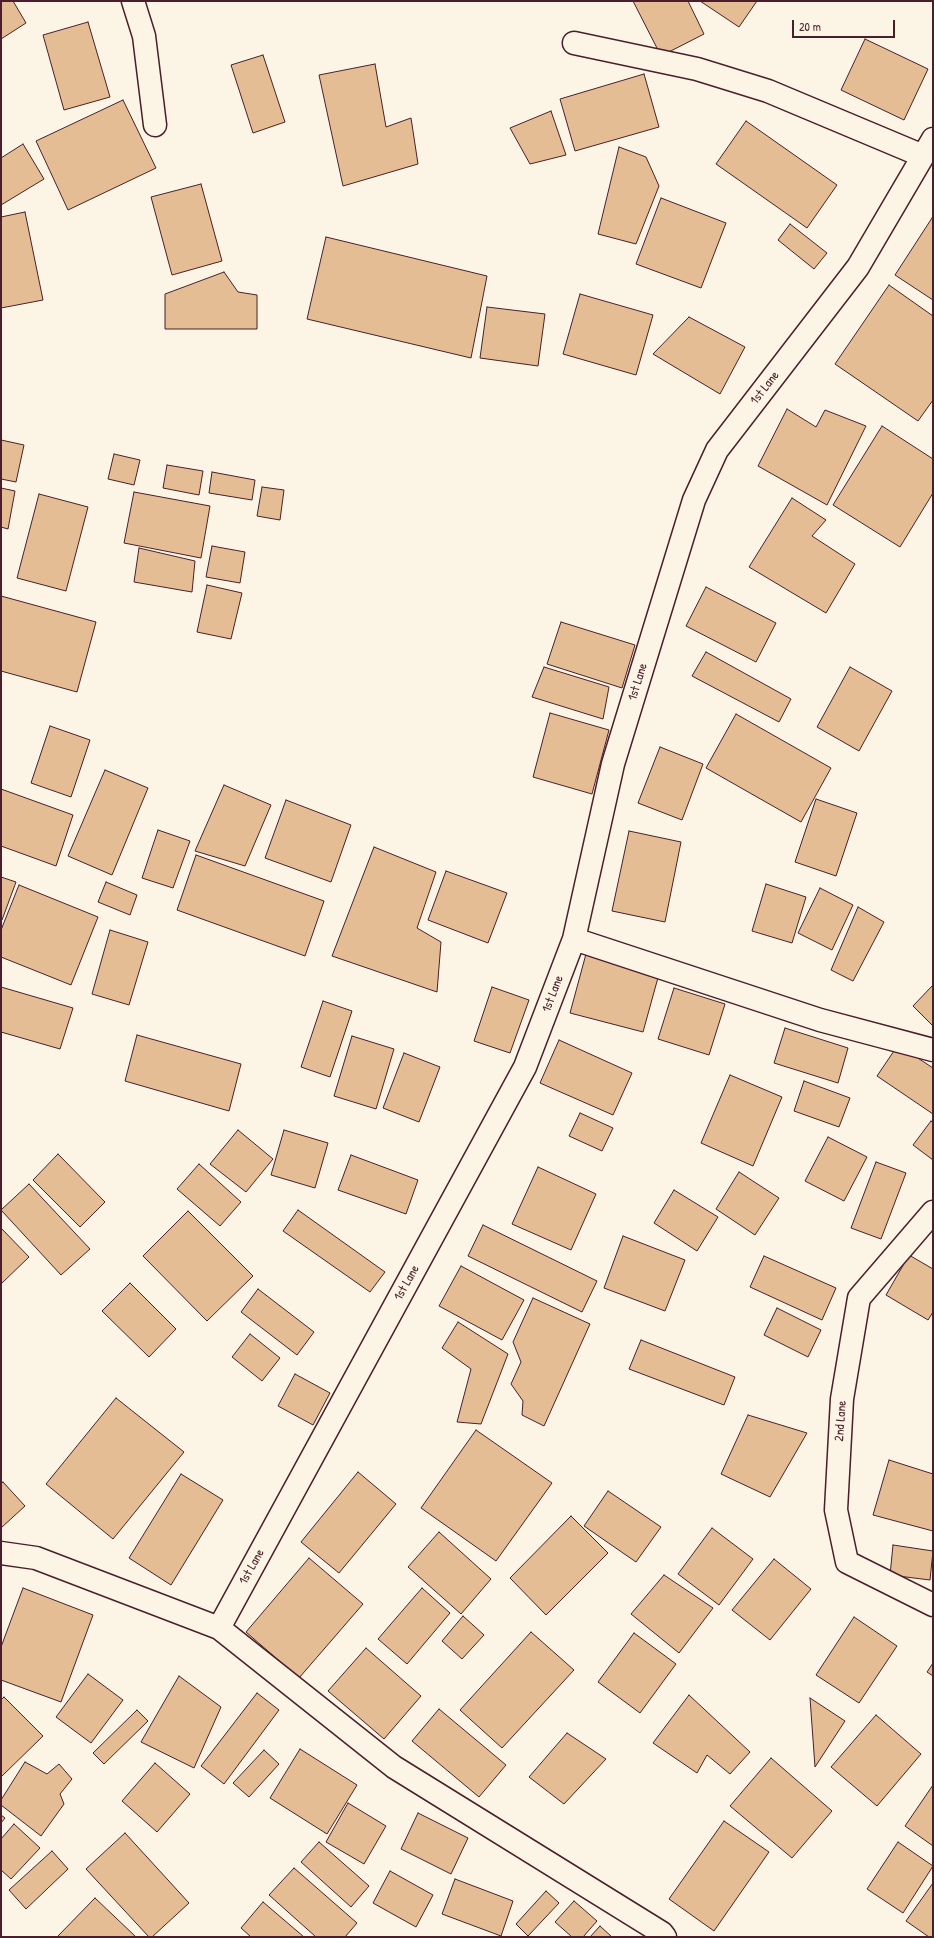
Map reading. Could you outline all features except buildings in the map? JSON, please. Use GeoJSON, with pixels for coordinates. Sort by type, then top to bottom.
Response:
{"type":"FeatureCollection","features":[{"type":"Feature","properties":{"kind":"street"},"geometry":{"type":"LineString","coordinates":[[132,1],[144,36],[155,126]]}},
{"type":"Feature","properties":{"kind":"street"},"geometry":{"type":"LineString","coordinates":[[574,43],[697,68],[768,91],[928,148]]}},
{"type":"Feature","properties":{"kind":"street","name":"1st Lane"},"geometry":{"type":"LineString","coordinates":[[219,1628],[525,1067],[574,939],[613,764],[694,500],[717,450],[858,267],[928,148]]}},
{"type":"Feature","properties":{"kind":"street"},"geometry":{"type":"LineString","coordinates":[[574,939],[820,1020],[933,1050]]}},
{"type":"Feature","properties":{"kind":"street","name":"2nd Lane"},"geometry":{"type":"LineString","coordinates":[[933,1212],[859,1298],[842,1399],[836,1510],[847,1562],[933,1604]]}},
{"type":"Feature","properties":{"kind":"street"},"geometry":{"type":"LineString","coordinates":[[1,1553],[36,1558],[219,1628],[394,1767],[655,1929],[665,1937]]}}]}
